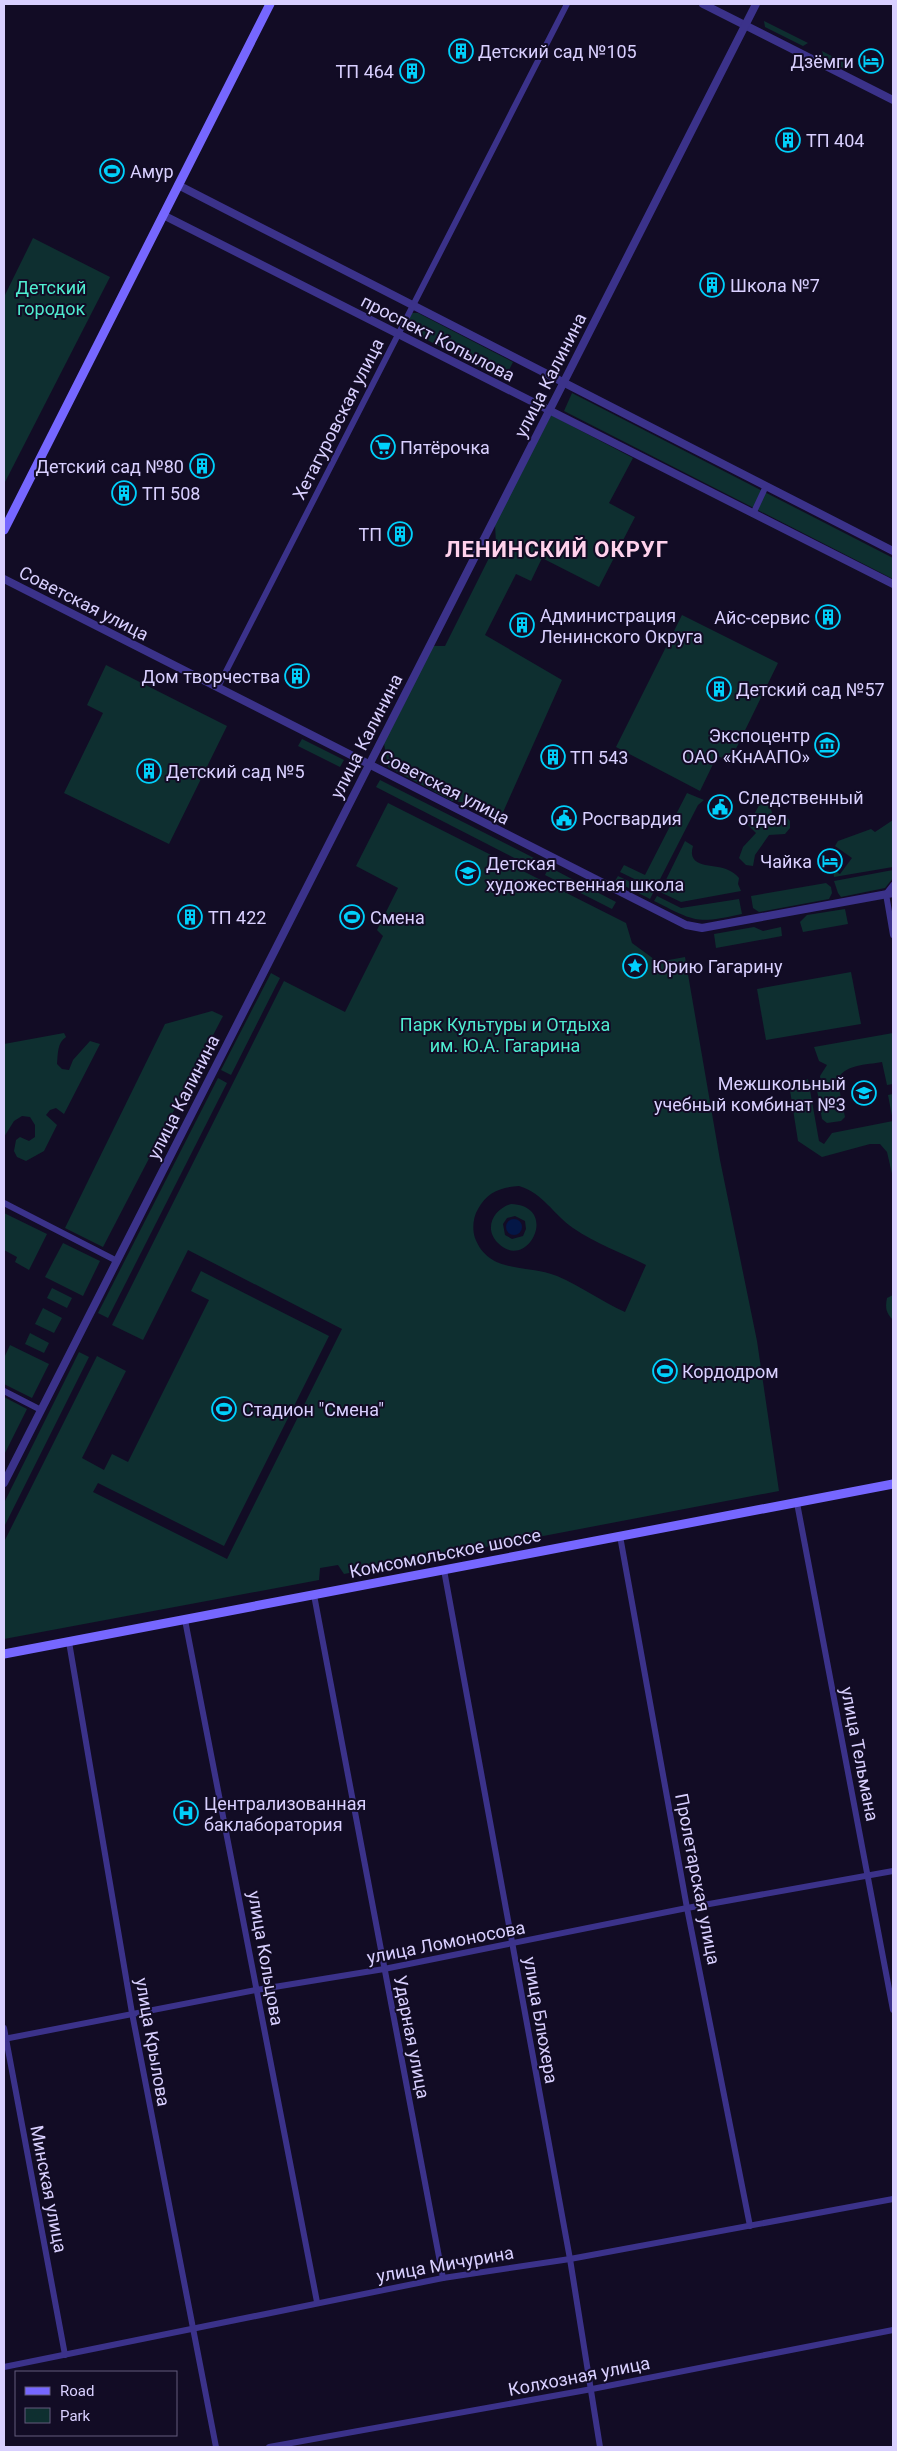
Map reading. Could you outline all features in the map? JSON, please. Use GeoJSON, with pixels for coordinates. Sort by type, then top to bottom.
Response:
{"type":"FeatureCollection","features":[{"type":"Feature","properties":{"kind":"main road"},"geometry":{"type":"LineString","coordinates":[[4,530],[270,4]]}},
{"type":"Feature","properties":{"kind":"main road","name":"Комсомольское шоссе"},"geometry":{"type":"LineString","coordinates":[[4,1654],[893,1484]]}},
{"type":"Feature","properties":{"kind":"street","name":"Хетагуровская улица"},"geometry":{"type":"LineString","coordinates":[[218,687],[567,4]]}},
{"type":"Feature","properties":{"kind":"street"},"geometry":{"type":"LineString","coordinates":[[703,4],[893,100]]}},
{"type":"Feature","properties":{"kind":"street","name":"улица Калинина"},"geometry":{"type":"LineString","coordinates":[[4,1483],[756,4]]}},
{"type":"Feature","properties":{"kind":"street","name":"проспект Копылова"},"geometry":{"type":"LineString","coordinates":[[178,185],[893,552]]}},
{"type":"Feature","properties":{"kind":"street","name":"проспект Копылова"},"geometry":{"type":"LineString","coordinates":[[162,215],[893,584]]}},
{"type":"Feature","properties":{"kind":"street"},"geometry":{"type":"LineString","coordinates":[[753,514],[766,486]]}},
{"type":"Feature","properties":{"kind":"street","name":"Советская улица"},"geometry":{"type":"LineString","coordinates":[[4,579],[686,925],[702,928],[890,893]]}},
{"type":"Feature","properties":{"kind":"street"},"geometry":{"type":"LineString","coordinates":[[893,885],[890,893],[893,936]]}},
{"type":"Feature","properties":{"kind":"street"},"geometry":{"type":"LineString","coordinates":[[4,1203],[117,1261]]}},
{"type":"Feature","properties":{"kind":"street"},"geometry":{"type":"LineString","coordinates":[[4,1391],[41,1410]]}},
{"type":"Feature","properties":{"kind":"street","name":"улица Тельмана"},"geometry":{"type":"LineString","coordinates":[[797,1503],[893,2010]]}},
{"type":"Feature","properties":{"kind":"street","name":"Пролетарская улица"},"geometry":{"type":"LineString","coordinates":[[620,1536],[687,1908],[750,2226]]}},
{"type":"Feature","properties":{"kind":"street","name":"улица Блюхера"},"geometry":{"type":"LineString","coordinates":[[444,1570],[570,2259],[600,2447]]}},
{"type":"Feature","properties":{"kind":"street","name":"Ударная улица"},"geometry":{"type":"LineString","coordinates":[[314,1595],[443,2278]]}},
{"type":"Feature","properties":{"kind":"street","name":"улица Кольцова"},"geometry":{"type":"LineString","coordinates":[[185,1620],[317,2302]]}},
{"type":"Feature","properties":{"kind":"street","name":"улица Крылова"},"geometry":{"type":"LineString","coordinates":[[69,1642],[132,2013],[216,2447]]}},
{"type":"Feature","properties":{"kind":"street","name":"улица Ломоносова"},"geometry":{"type":"LineString","coordinates":[[5,2039],[256,1990],[512,1945],[687,1908],[893,1871]]}},
{"type":"Feature","properties":{"kind":"street","name":"Минская улица"},"geometry":{"type":"LineString","coordinates":[[4,2028],[65,2355]]}},
{"type":"Feature","properties":{"kind":"street","name":"улица Мичурина"},"geometry":{"type":"LineString","coordinates":[[4,2367],[317,2302],[443,2278],[570,2259],[893,2199]]}},
{"type":"Feature","properties":{"kind":"street","name":"Колхозная улица"},"geometry":{"type":"LineString","coordinates":[[269,2447],[592,2389],[893,2330]]}},
{"type":"Feature","properties":{"kind":"green space"},"geometry":{"type":"Polygon","coordinates":[[[764,21],[808,43],[803,46],[765,27],[764,21]]]}},
{"type":"Feature","properties":{"kind":"green space"},"geometry":{"type":"Polygon","coordinates":[[[822,51],[849,65],[843,68],[824,58],[822,51]]]}},
{"type":"Feature","properties":{"kind":"green space","name":"Детский городок"},"geometry":{"type":"Polygon","coordinates":[[[33,238],[110,277],[4,484],[4,297],[33,238]]]}},
{"type":"Feature","properties":{"kind":"green space"},"geometry":{"type":"Polygon","coordinates":[[[411,313],[418,313],[513,362],[504,380],[408,330],[404,324],[411,313]]]}},
{"type":"Feature","properties":{"kind":"green space"},"geometry":{"type":"Polygon","coordinates":[[[572,393],[893,558],[893,579],[564,411],[572,393]]]}},
{"type":"Feature","properties":{"kind":"green space"},"geometry":{"type":"Polygon","coordinates":[[[551,415],[633,458],[609,503],[635,517],[599,587],[542,558],[531,581],[516,574],[485,635],[562,680],[500,819],[469,803],[452,801],[388,767],[384,743],[433,646],[445,646],[496,544],[495,524],[551,415]]]}},
{"type":"Feature","properties":{"kind":"green space"},"geometry":{"type":"Polygon","coordinates":[[[682,615],[778,663],[730,761],[717,756],[700,791],[616,747],[682,615]]]}},
{"type":"Feature","properties":{"kind":"green space"},"geometry":{"type":"Polygon","coordinates":[[[106,665],[227,726],[169,844],[64,793],[103,713],[87,705],[106,665]]]}},
{"type":"Feature","properties":{"kind":"green space"},"geometry":{"type":"Polygon","coordinates":[[[302,739],[344,760],[340,767],[298,746],[302,739]]]}},
{"type":"Feature","properties":{"kind":"green space"},"geometry":{"type":"Polygon","coordinates":[[[380,780],[534,858],[530,866],[376,787],[380,780]]]}},
{"type":"Feature","properties":{"kind":"green space"},"geometry":{"type":"Polygon","coordinates":[[[687,793],[704,800],[698,805],[655,889],[620,872],[624,865],[645,875],[687,793]]]}},
{"type":"Feature","properties":{"kind":"green space"},"geometry":{"type":"Polygon","coordinates":[[[761,802],[770,806],[773,816],[786,816],[790,821],[790,828],[785,834],[769,835],[755,855],[753,866],[746,865],[739,858],[743,847],[756,833],[748,825],[761,802]]]}},
{"type":"Feature","properties":{"kind":"green space","name":"Парк Культуры и Отдыха им. Ю.А. Гагарина"},"geometry":{"type":"Polygon","coordinates":[[[388,803],[626,923],[632,943],[658,962],[685,957],[720,1160],[757,1341],[779,1491],[344,1574],[338,1565],[320,1568],[319,1580],[4,1639],[4,1542],[97,1356],[126,1371],[82,1458],[104,1470],[112,1454],[128,1462],[209,1300],[191,1291],[201,1271],[329,1336],[224,1546],[98,1483],[93,1492],[227,1559],[342,1329],[188,1250],[143,1340],[112,1325],[284,981],[345,1012],[383,936],[377,930],[398,888],[356,866],[388,803]],[[519,1186],[500,1189],[482,1203],[476,1212],[473,1227],[475,1238],[481,1250],[499,1263],[557,1276],[625,1312],[646,1265],[599,1243],[573,1228],[527,1189],[519,1186]]]}},
{"type":"Feature","properties":{"kind":"green space"},"geometry":{"type":"Polygon","coordinates":[[[893,820],[893,867],[834,877],[833,870],[840,874],[852,858],[835,846],[838,841],[871,829],[875,832],[893,820]]]}},
{"type":"Feature","properties":{"kind":"green space"},"geometry":{"type":"Polygon","coordinates":[[[685,841],[693,846],[692,853],[697,862],[726,869],[736,875],[739,878],[738,884],[741,891],[681,902],[660,892],[685,841]]]}},
{"type":"Feature","properties":{"kind":"green space"},"geometry":{"type":"Polygon","coordinates":[[[549,867],[616,902],[612,909],[545,875],[549,867]]]}},
{"type":"Feature","properties":{"kind":"green space"},"geometry":{"type":"Polygon","coordinates":[[[893,870],[893,878],[885,888],[841,897],[834,881],[893,870]]]}},
{"type":"Feature","properties":{"kind":"green space"},"geometry":{"type":"Polygon","coordinates":[[[618,876],[653,893],[650,899],[615,881],[618,876]]]}},
{"type":"Feature","properties":{"kind":"green space"},"geometry":{"type":"Polygon","coordinates":[[[826,883],[831,887],[832,893],[829,899],[759,912],[753,908],[751,896],[826,883]]]}},
{"type":"Feature","properties":{"kind":"green space"},"geometry":{"type":"Polygon","coordinates":[[[657,896],[681,908],[739,899],[742,914],[715,919],[696,919],[654,901],[657,896]]]}},
{"type":"Feature","properties":{"kind":"green space"},"geometry":{"type":"Polygon","coordinates":[[[845,909],[848,924],[803,932],[800,922],[807,915],[845,909]]]}},
{"type":"Feature","properties":{"kind":"green space"},"geometry":{"type":"Polygon","coordinates":[[[754,927],[763,931],[781,927],[782,936],[716,948],[714,934],[754,927]]]}},
{"type":"Feature","properties":{"kind":"green space"},"geometry":{"type":"Polygon","coordinates":[[[851,972],[861,1024],[766,1040],[757,989],[851,972]]]}},
{"type":"Feature","properties":{"kind":"green space"},"geometry":{"type":"Polygon","coordinates":[[[271,973],[280,978],[231,1075],[221,1070],[271,973]]]}},
{"type":"Feature","properties":{"kind":"green space"},"geometry":{"type":"Polygon","coordinates":[[[212,1011],[223,1016],[103,1247],[65,1228],[165,1024],[212,1011]]]}},
{"type":"Feature","properties":{"kind":"green space"},"geometry":{"type":"Polygon","coordinates":[[[64,1033],[66,1037],[59,1046],[57,1064],[62,1069],[69,1070],[73,1060],[90,1041],[100,1044],[64,1114],[56,1108],[50,1110],[46,1115],[57,1125],[44,1151],[26,1161],[17,1157],[14,1151],[16,1140],[20,1137],[29,1141],[35,1137],[35,1125],[30,1117],[22,1116],[14,1121],[4,1137],[4,1044],[64,1033]]]}},
{"type":"Feature","properties":{"kind":"green space"},"geometry":{"type":"Polygon","coordinates":[[[893,1033],[893,1084],[887,1085],[882,1062],[850,1068],[840,1075],[837,1081],[829,1084],[821,1082],[820,1076],[827,1065],[819,1061],[814,1047],[893,1033]]]}},
{"type":"Feature","properties":{"kind":"green space"},"geometry":{"type":"Polygon","coordinates":[[[218,1078],[227,1083],[108,1318],[98,1313],[218,1078]]]}},
{"type":"Feature","properties":{"kind":"green space"},"geometry":{"type":"Polygon","coordinates":[[[808,1079],[819,1141],[824,1144],[832,1133],[893,1121],[893,1178],[887,1152],[880,1144],[870,1144],[822,1157],[798,1141],[789,1084],[808,1079]]]}},
{"type":"Feature","properties":{"kind":"green space"},"geometry":{"type":"Polygon","coordinates":[[[835,1085],[839,1088],[845,1117],[841,1121],[827,1123],[822,1119],[817,1090],[835,1085]]]}},
{"type":"Feature","properties":{"kind":"green space"},"geometry":{"type":"Polygon","coordinates":[[[893,1094],[893,1121],[888,1095],[893,1094]]]}},
{"type":"Feature","properties":{"kind":"green space"},"geometry":{"type":"Polygon","coordinates":[[[511,1204],[526,1207],[534,1215],[537,1225],[534,1235],[528,1244],[519,1250],[509,1250],[498,1243],[491,1231],[492,1220],[505,1206],[511,1204]],[[515,1216],[507,1218],[503,1224],[505,1235],[512,1239],[523,1236],[526,1229],[525,1221],[515,1216]]]}},
{"type":"Feature","properties":{"kind":"green space"},"geometry":{"type":"Polygon","coordinates":[[[4,1213],[47,1234],[29,1270],[15,1262],[17,1257],[4,1250],[4,1213]]]}},
{"type":"Feature","properties":{"kind":"green space"},"geometry":{"type":"Polygon","coordinates":[[[63,1243],[100,1261],[83,1296],[45,1277],[63,1243]]]}},
{"type":"Feature","properties":{"kind":"green space"},"geometry":{"type":"Polygon","coordinates":[[[52,1288],[72,1298],[67,1308],[47,1298],[52,1288]]]}},
{"type":"Feature","properties":{"kind":"green space"},"geometry":{"type":"Polygon","coordinates":[[[893,1295],[893,1320],[887,1313],[886,1305],[887,1298],[893,1295]]]}},
{"type":"Feature","properties":{"kind":"green space"},"geometry":{"type":"Polygon","coordinates":[[[43,1308],[62,1318],[54,1333],[35,1324],[43,1308]]]}},
{"type":"Feature","properties":{"kind":"green space"},"geometry":{"type":"Polygon","coordinates":[[[30,1333],[49,1343],[44,1353],[25,1344],[30,1333]]]}},
{"type":"Feature","properties":{"kind":"green space"},"geometry":{"type":"Polygon","coordinates":[[[10,1345],[49,1364],[32,1398],[4,1384],[4,1358],[10,1345]]]}},
{"type":"Feature","properties":{"kind":"green space"},"geometry":{"type":"Polygon","coordinates":[[[79,1352],[89,1357],[4,1527],[4,1503],[79,1352]]]}},
{"type":"Feature","properties":{"kind":"green space"},"geometry":{"type":"Polygon","coordinates":[[[4,1397],[27,1409],[4,1455],[4,1397]]]}},
{"type":"Feature","properties":{"kind":"water"},"geometry":{"type":"Polygon","coordinates":[[[511,1219],[517,1219],[522,1224],[520,1233],[511,1235],[506,1230],[506,1224],[511,1219]]]}},
{"type":"Feature","properties":{"kind":"place","name":"Детский сад №105"},"geometry":{"type":"Point","coordinates":[461,51]}},
{"type":"Feature","properties":{"kind":"place","name":"Дзёмги"},"geometry":{"type":"Point","coordinates":[871,61]}},
{"type":"Feature","properties":{"kind":"place","name":"ТП 464"},"geometry":{"type":"Point","coordinates":[412,71]}},
{"type":"Feature","properties":{"kind":"place","name":"ТП 404"},"geometry":{"type":"Point","coordinates":[788,140]}},
{"type":"Feature","properties":{"kind":"place","name":"Амур"},"geometry":{"type":"Point","coordinates":[112,171]}},
{"type":"Feature","properties":{"kind":"place","name":"Школа №7"},"geometry":{"type":"Point","coordinates":[712,285]}},
{"type":"Feature","properties":{"kind":"place","name":"Пятёрочка"},"geometry":{"type":"Point","coordinates":[383,447]}},
{"type":"Feature","properties":{"kind":"place","name":"Детский сад №80"},"geometry":{"type":"Point","coordinates":[202,466]}},
{"type":"Feature","properties":{"kind":"place","name":"ТП 508"},"geometry":{"type":"Point","coordinates":[124,493]}},
{"type":"Feature","properties":{"kind":"place","name":"ТП"},"geometry":{"type":"Point","coordinates":[400,534]}},
{"type":"Feature","properties":{"kind":"place","name":"Айс-сервис"},"geometry":{"type":"Point","coordinates":[828,617]}},
{"type":"Feature","properties":{"kind":"place","name":"Администрация Ленинского Округа"},"geometry":{"type":"Point","coordinates":[522,625]}},
{"type":"Feature","properties":{"kind":"place","name":"Дом творчества"},"geometry":{"type":"Point","coordinates":[297,676]}},
{"type":"Feature","properties":{"kind":"place","name":"Детский сад №57"},"geometry":{"type":"Point","coordinates":[719,689]}},
{"type":"Feature","properties":{"kind":"place","name":"Экспоцентр ОАО «КнААПО»"},"geometry":{"type":"Point","coordinates":[827,745]}},
{"type":"Feature","properties":{"kind":"place","name":"ТП 543"},"geometry":{"type":"Point","coordinates":[553,757]}},
{"type":"Feature","properties":{"kind":"place","name":"Детский сад №5"},"geometry":{"type":"Point","coordinates":[149,771]}},
{"type":"Feature","properties":{"kind":"place","name":"Следственный отдел"},"geometry":{"type":"Point","coordinates":[720,807]}},
{"type":"Feature","properties":{"kind":"place","name":"Росгвардия"},"geometry":{"type":"Point","coordinates":[564,818]}},
{"type":"Feature","properties":{"kind":"place","name":"Чайка"},"geometry":{"type":"Point","coordinates":[830,861]}},
{"type":"Feature","properties":{"kind":"place","name":"Детская художественная школа"},"geometry":{"type":"Point","coordinates":[468,873]}},
{"type":"Feature","properties":{"kind":"place","name":"ТП 422"},"geometry":{"type":"Point","coordinates":[190,917]}},
{"type":"Feature","properties":{"kind":"place","name":"Смена"},"geometry":{"type":"Point","coordinates":[352,917]}},
{"type":"Feature","properties":{"kind":"place","name":"Юрию Гагарину"},"geometry":{"type":"Point","coordinates":[635,966]}},
{"type":"Feature","properties":{"kind":"place","name":"Межшкольный учебный комбинат №3"},"geometry":{"type":"Point","coordinates":[864,1093]}},
{"type":"Feature","properties":{"kind":"place","name":"Кордодром"},"geometry":{"type":"Point","coordinates":[665,1371]}},
{"type":"Feature","properties":{"kind":"place","name":"Стадион \"Смена\""},"geometry":{"type":"Point","coordinates":[224,1409]}},
{"type":"Feature","properties":{"kind":"place","name":"Централизованная баклаборатория"},"geometry":{"type":"Point","coordinates":[186,1813]}},
{"type":"Feature","properties":{"kind":"district","name":"ЛЕНИНСКИЙ ОКРУГ"},"geometry":{"type":"Point","coordinates":[557,549]}}]}
